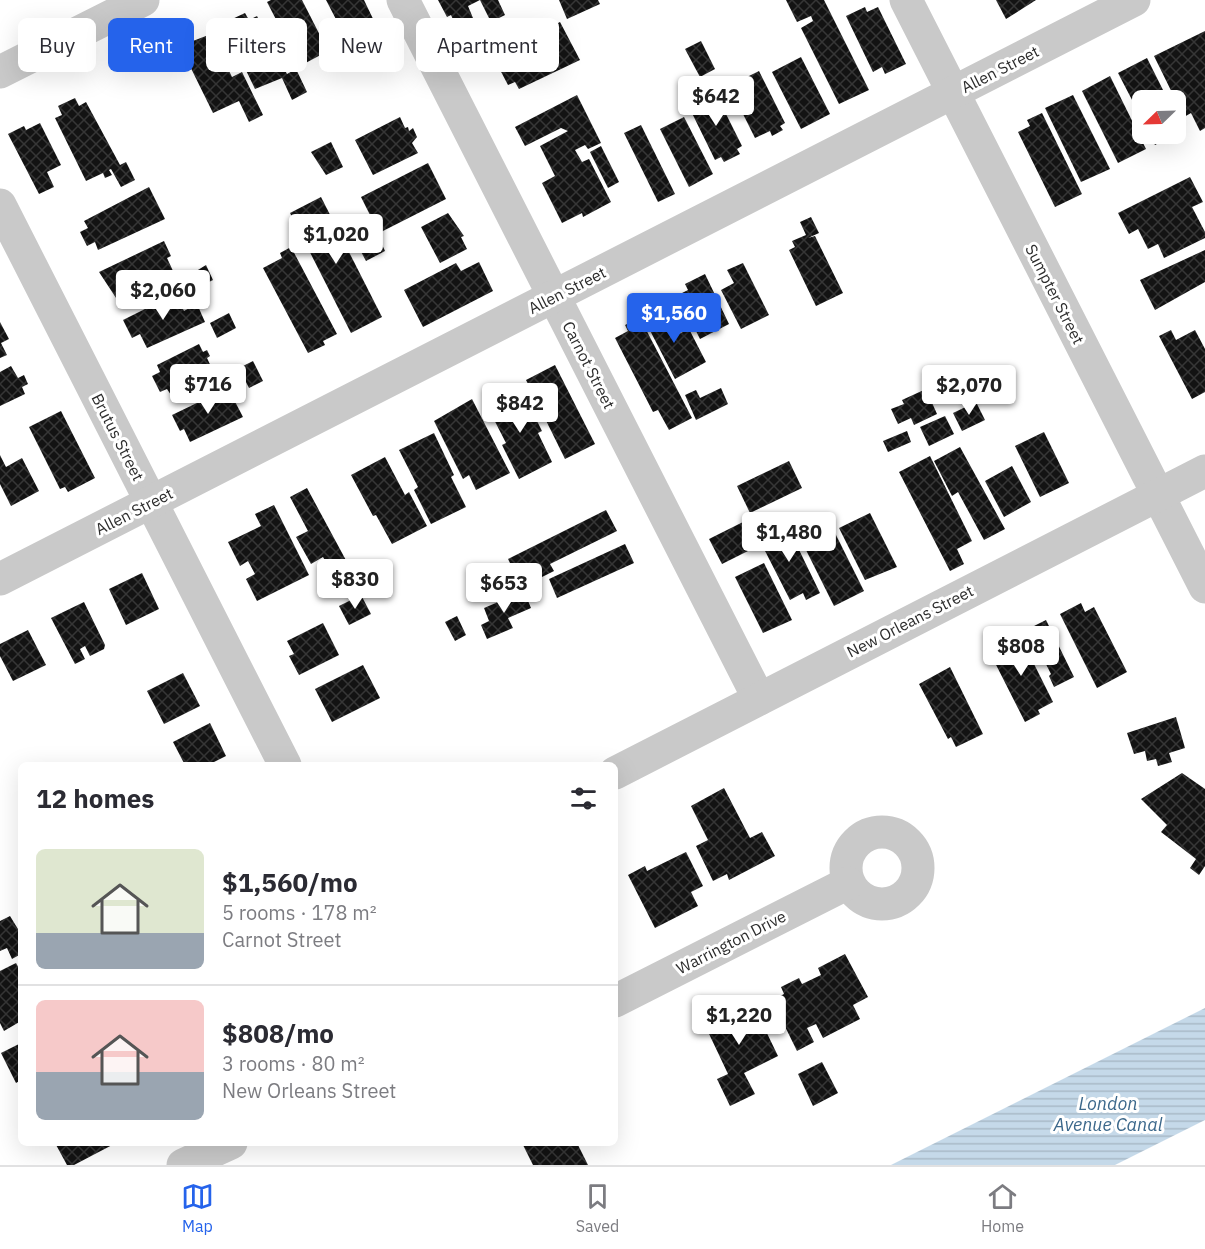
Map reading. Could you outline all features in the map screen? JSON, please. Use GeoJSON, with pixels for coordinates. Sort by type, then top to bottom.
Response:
{"type":"FeatureCollection","features":[{"type":"Feature","properties":{"kind":"street"},"geometry":{"type":"LineString","coordinates":[[0,72],[143,0]]}},
{"type":"Feature","properties":{"kind":"street","name":"Carnot Street"},"geometry":{"type":"LineString","coordinates":[[403,0],[759,699]]}},
{"type":"Feature","properties":{"kind":"street","name":"Sumpter Street"},"geometry":{"type":"LineString","coordinates":[[906,0],[1205,587]]}},
{"type":"Feature","properties":{"kind":"street","name":"Allen Street"},"geometry":{"type":"LineString","coordinates":[[0,579],[1134,0]]}},
{"type":"Feature","properties":{"kind":"street","name":"Brutus Street"},"geometry":{"type":"LineString","coordinates":[[0,205],[283,762]]}},
{"type":"Feature","properties":{"kind":"street","name":"New Orleans Street"},"geometry":{"type":"LineString","coordinates":[[618,771],[1205,471]]}},
{"type":"Feature","properties":{"kind":"street","name":"Warrington Drive"},"geometry":{"type":"LineString","coordinates":[[618,999],[848,883]]}},
{"type":"Feature","properties":{"kind":"street"},"geometry":{"type":"LineString","coordinates":[[183,1165],[224,1146]]}},
{"type":"Feature","properties":{"kind":"water","name":"London Avenue Canal"},"geometry":{"type":"Polygon","coordinates":[[[1205,1008],[1205,1120],[1115,1165],[891,1165],[1205,1008]]]}},
{"type":"Feature","properties":{"kind":"building"},"geometry":{"type":"Polygon","coordinates":[[[302,0],[319,33],[319,56],[307,62],[307,18],[275,18],[267,2],[302,0]]]}},
{"type":"Feature","properties":{"kind":"building"},"geometry":{"type":"Polygon","coordinates":[[[326,0],[364,0],[373,18],[335,18],[326,0]]]}},
{"type":"Feature","properties":{"kind":"building"},"geometry":{"type":"Polygon","coordinates":[[[438,0],[480,0],[468,6],[473,18],[452,18],[451,15],[447,17],[438,0]]]}},
{"type":"Feature","properties":{"kind":"building"},"geometry":{"type":"Polygon","coordinates":[[[480,0],[498,0],[505,15],[499,18],[489,18],[480,0]]]}},
{"type":"Feature","properties":{"kind":"building"},"geometry":{"type":"Polygon","coordinates":[[[559,0],[598,0],[600,4],[567,19],[559,0]]]}},
{"type":"Feature","properties":{"kind":"building"},"geometry":{"type":"Polygon","coordinates":[[[786,0],[824,0],[869,90],[839,104],[801,28],[813,21],[811,16],[797,22],[786,0]]]}},
{"type":"Feature","properties":{"kind":"building"},"geometry":{"type":"Polygon","coordinates":[[[996,0],[1036,0],[1006,19],[996,0]]]}},
{"type":"Feature","properties":{"kind":"building"},"geometry":{"type":"Polygon","coordinates":[[[865,7],[867,12],[878,7],[906,64],[885,74],[882,67],[873,72],[846,16],[865,7]]]}},
{"type":"Feature","properties":{"kind":"building"},"geometry":{"type":"Polygon","coordinates":[[[245,13],[248,18],[234,18],[245,13]]]}},
{"type":"Feature","properties":{"kind":"building"},"geometry":{"type":"Polygon","coordinates":[[[559,23],[580,60],[559,70],[559,23]]]}},
{"type":"Feature","properties":{"kind":"building"},"geometry":{"type":"Polygon","coordinates":[[[1205,31],[1205,128],[1200,131],[1191,113],[1186,116],[1186,90],[1171,90],[1154,56],[1205,31]]]}},
{"type":"Feature","properties":{"kind":"building"},"geometry":{"type":"Polygon","coordinates":[[[206,36],[206,72],[230,72],[232,77],[242,72],[263,115],[249,122],[239,101],[213,113],[193,72],[194,41],[206,36]]]}},
{"type":"Feature","properties":{"kind":"building"},"geometry":{"type":"Polygon","coordinates":[[[701,41],[715,69],[700,77],[685,49],[701,41]]]}},
{"type":"Feature","properties":{"kind":"building"},"geometry":{"type":"Polygon","coordinates":[[[801,57],[830,114],[801,129],[772,72],[801,57]]]}},
{"type":"Feature","properties":{"kind":"building"},"geometry":{"type":"Polygon","coordinates":[[[1147,58],[1163,90],[1132,90],[1132,100],[1118,73],[1147,58]]]}},
{"type":"Feature","properties":{"kind":"building"},"geometry":{"type":"Polygon","coordinates":[[[759,71],[785,123],[780,126],[783,130],[772,136],[770,131],[755,138],[729,86],[759,71]]]}},
{"type":"Feature","properties":{"kind":"building"},"geometry":{"type":"Polygon","coordinates":[[[247,72],[286,72],[287,74],[297,72],[307,92],[292,100],[282,78],[255,89],[247,72]]]}},
{"type":"Feature","properties":{"kind":"building"},"geometry":{"type":"Polygon","coordinates":[[[501,72],[555,72],[519,89],[515,82],[508,85],[501,72]]]}},
{"type":"Feature","properties":{"kind":"building"},"geometry":{"type":"Polygon","coordinates":[[[1110,76],[1132,121],[1132,144],[1144,144],[1146,149],[1118,163],[1082,91],[1110,76]]]}},
{"type":"Feature","properties":{"kind":"building"},"geometry":{"type":"Polygon","coordinates":[[[715,92],[742,146],[737,149],[740,154],[724,162],[721,157],[715,160],[688,105],[715,92]]]}},
{"type":"Feature","properties":{"kind":"building"},"geometry":{"type":"Polygon","coordinates":[[[577,95],[601,143],[588,149],[585,145],[575,150],[582,162],[589,159],[611,202],[583,217],[582,213],[562,223],[542,183],[555,176],[540,146],[568,131],[561,128],[525,146],[515,127],[577,95]]]}},
{"type":"Feature","properties":{"kind":"building"},"geometry":{"type":"Polygon","coordinates":[[[1073,95],[1110,169],[1081,182],[1045,108],[1073,95]]]}},
{"type":"Feature","properties":{"kind":"building"},"geometry":{"type":"Polygon","coordinates":[[[75,98],[79,106],[86,102],[120,165],[126,162],[135,180],[121,187],[111,169],[109,170],[112,175],[105,178],[103,173],[86,181],[55,118],[62,115],[58,106],[75,98]]]}},
{"type":"Feature","properties":{"kind":"building"},"geometry":{"type":"Polygon","coordinates":[[[1042,113],[1082,194],[1055,207],[1018,132],[1030,126],[1027,120],[1042,113]]]}},
{"type":"Feature","properties":{"kind":"building"},"geometry":{"type":"Polygon","coordinates":[[[400,117],[405,128],[408,127],[409,131],[413,128],[417,137],[412,143],[418,153],[373,175],[355,140],[400,117]]]}},
{"type":"Feature","properties":{"kind":"building"},"geometry":{"type":"Polygon","coordinates":[[[684,117],[713,174],[689,187],[660,129],[684,117]]]}},
{"type":"Feature","properties":{"kind":"building"},"geometry":{"type":"Polygon","coordinates":[[[40,123],[61,165],[47,172],[54,187],[39,194],[8,134],[24,126],[26,130],[40,123]]]}},
{"type":"Feature","properties":{"kind":"building"},"geometry":{"type":"Polygon","coordinates":[[[641,125],[675,194],[658,202],[624,133],[641,125]]]}},
{"type":"Feature","properties":{"kind":"building"},"geometry":{"type":"Polygon","coordinates":[[[331,142],[343,167],[326,175],[311,152],[331,142]]]}},
{"type":"Feature","properties":{"kind":"building"},"geometry":{"type":"Polygon","coordinates":[[[601,146],[619,182],[608,188],[590,152],[601,146]]]}},
{"type":"Feature","properties":{"kind":"building"},"geometry":{"type":"Polygon","coordinates":[[[428,163],[446,199],[379,233],[361,197],[428,163]]]}},
{"type":"Feature","properties":{"kind":"building"},"geometry":{"type":"Polygon","coordinates":[[[1190,177],[1203,202],[1192,207],[1205,232],[1205,238],[1164,258],[1158,244],[1148,249],[1138,229],[1129,234],[1118,213],[1190,177]]]}},
{"type":"Feature","properties":{"kind":"building"},"geometry":{"type":"Polygon","coordinates":[[[149,187],[165,219],[98,250],[95,242],[87,246],[80,232],[88,228],[84,221],[149,187]]]}},
{"type":"Feature","properties":{"kind":"building"},"geometry":{"type":"Polygon","coordinates":[[[321,197],[382,317],[351,333],[290,213],[321,197]]]}},
{"type":"Feature","properties":{"kind":"building"},"geometry":{"type":"Polygon","coordinates":[[[448,213],[464,236],[461,237],[467,249],[440,263],[421,227],[448,213]]]}},
{"type":"Feature","properties":{"kind":"building"},"geometry":{"type":"Polygon","coordinates":[[[811,217],[819,233],[808,238],[815,236],[843,293],[816,306],[789,250],[795,247],[792,241],[806,235],[800,222],[811,217]]]}},
{"type":"Feature","properties":{"kind":"building"},"geometry":{"type":"Polygon","coordinates":[[[379,238],[385,251],[366,261],[359,248],[379,238]]]}},
{"type":"Feature","properties":{"kind":"building"},"geometry":{"type":"Polygon","coordinates":[[[164,241],[171,256],[167,258],[174,273],[118,301],[99,272],[164,241]]]}},
{"type":"Feature","properties":{"kind":"building"},"geometry":{"type":"Polygon","coordinates":[[[291,247],[337,334],[323,341],[325,345],[308,353],[263,268],[282,258],[280,253],[291,247]]]}},
{"type":"Feature","properties":{"kind":"building"},"geometry":{"type":"Polygon","coordinates":[[[1205,250],[1205,282],[1155,310],[1140,280],[1205,250]]]}},
{"type":"Feature","properties":{"kind":"building"},"geometry":{"type":"Polygon","coordinates":[[[479,262],[493,291],[423,327],[404,290],[456,263],[461,271],[479,262]]]}},
{"type":"Feature","properties":{"kind":"building"},"geometry":{"type":"Polygon","coordinates":[[[743,263],[769,315],[741,329],[721,290],[734,283],[727,270],[743,263]]]}},
{"type":"Feature","properties":{"kind":"building"},"geometry":{"type":"Polygon","coordinates":[[[206,265],[213,280],[195,289],[200,300],[186,308],[175,284],[206,265]]]}},
{"type":"Feature","properties":{"kind":"building"},"geometry":{"type":"Polygon","coordinates":[[[705,274],[729,324],[700,339],[678,295],[688,290],[685,284],[705,274]]]}},
{"type":"Feature","properties":{"kind":"building"},"geometry":{"type":"Polygon","coordinates":[[[175,294],[184,311],[197,304],[205,322],[147,348],[140,334],[132,338],[123,320],[175,294]]]}},
{"type":"Feature","properties":{"kind":"building"},"geometry":{"type":"Polygon","coordinates":[[[659,304],[675,336],[689,329],[706,362],[675,379],[641,313],[659,304]]]}},
{"type":"Feature","properties":{"kind":"building"},"geometry":{"type":"Polygon","coordinates":[[[229,313],[236,328],[217,338],[210,323],[229,313]]]}},
{"type":"Feature","properties":{"kind":"building"},"geometry":{"type":"Polygon","coordinates":[[[640,318],[692,418],[669,430],[658,410],[653,412],[615,338],[628,331],[625,325],[640,318]]]}},
{"type":"Feature","properties":{"kind":"building"},"geometry":{"type":"Polygon","coordinates":[[[0,322],[9,339],[1,343],[7,355],[0,358],[0,322]]]}},
{"type":"Feature","properties":{"kind":"building"},"geometry":{"type":"Polygon","coordinates":[[[1171,330],[1176,340],[1195,330],[1205,349],[1205,392],[1192,399],[1159,336],[1171,330]]]}},
{"type":"Feature","properties":{"kind":"building"},"geometry":{"type":"Polygon","coordinates":[[[199,344],[203,352],[207,350],[210,356],[207,358],[214,373],[171,395],[167,389],[160,392],[152,376],[160,372],[157,365],[199,344]]]}},
{"type":"Feature","properties":{"kind":"building"},"geometry":{"type":"Polygon","coordinates":[[[253,361],[263,381],[249,388],[239,368],[253,361]]]}},
{"type":"Feature","properties":{"kind":"building"},"geometry":{"type":"Polygon","coordinates":[[[555,365],[595,444],[565,459],[526,380],[555,365]]]}},
{"type":"Feature","properties":{"kind":"building"},"geometry":{"type":"Polygon","coordinates":[[[11,366],[18,378],[24,375],[28,384],[22,387],[25,394],[0,406],[0,372],[11,366]]]}},
{"type":"Feature","properties":{"kind":"building"},"geometry":{"type":"Polygon","coordinates":[[[228,388],[243,417],[190,442],[184,429],[180,431],[172,415],[228,388]]]}},
{"type":"Feature","properties":{"kind":"building"},"geometry":{"type":"Polygon","coordinates":[[[721,388],[728,404],[696,420],[685,395],[696,390],[700,398],[721,388]]]}},
{"type":"Feature","properties":{"kind":"building"},"geometry":{"type":"Polygon","coordinates":[[[521,389],[542,431],[538,433],[552,462],[519,479],[502,445],[506,443],[487,406],[521,389]]]}},
{"type":"Feature","properties":{"kind":"building"},"geometry":{"type":"Polygon","coordinates":[[[926,389],[937,414],[914,425],[911,418],[898,424],[891,409],[904,404],[902,400],[926,389]]]}},
{"type":"Feature","properties":{"kind":"building"},"geometry":{"type":"Polygon","coordinates":[[[472,399],[510,473],[476,490],[469,475],[463,479],[434,421],[472,399]]]}},
{"type":"Feature","properties":{"kind":"building"},"geometry":{"type":"Polygon","coordinates":[[[976,402],[985,420],[962,431],[953,413],[976,402]]]}},
{"type":"Feature","properties":{"kind":"building"},"geometry":{"type":"Polygon","coordinates":[[[61,411],[95,478],[68,492],[65,487],[60,489],[29,427],[61,411]]]}},
{"type":"Feature","properties":{"kind":"building"},"geometry":{"type":"Polygon","coordinates":[[[945,416],[954,434],[929,446],[920,427],[945,416]]]}},
{"type":"Feature","properties":{"kind":"building"},"geometry":{"type":"Polygon","coordinates":[[[907,431],[911,442],[888,452],[883,441],[907,431]]]}},
{"type":"Feature","properties":{"kind":"building"},"geometry":{"type":"Polygon","coordinates":[[[1044,432],[1069,483],[1040,497],[1015,446],[1044,432]]]}},
{"type":"Feature","properties":{"kind":"building"},"geometry":{"type":"Polygon","coordinates":[[[434,433],[454,475],[451,477],[466,507],[431,524],[414,490],[418,487],[399,450],[434,433]]]}},
{"type":"Feature","properties":{"kind":"building"},"geometry":{"type":"Polygon","coordinates":[[[960,447],[1005,529],[984,540],[958,492],[952,496],[934,461],[960,447]]]}},
{"type":"Feature","properties":{"kind":"building"},"geometry":{"type":"Polygon","coordinates":[[[0,455],[6,467],[22,458],[39,491],[11,506],[0,484],[0,455]]]}},
{"type":"Feature","properties":{"kind":"building"},"geometry":{"type":"Polygon","coordinates":[[[930,456],[972,541],[957,549],[964,564],[950,571],[899,472],[930,456]]]}},
{"type":"Feature","properties":{"kind":"building"},"geometry":{"type":"Polygon","coordinates":[[[385,457],[405,495],[409,492],[427,526],[392,544],[376,515],[373,516],[351,475],[385,457]]]}},
{"type":"Feature","properties":{"kind":"building"},"geometry":{"type":"Polygon","coordinates":[[[789,461],[802,488],[750,513],[737,486],[789,461]]]}},
{"type":"Feature","properties":{"kind":"building"},"geometry":{"type":"Polygon","coordinates":[[[1012,466],[1031,502],[1004,517],[985,481],[1012,466]]]}},
{"type":"Feature","properties":{"kind":"building"},"geometry":{"type":"Polygon","coordinates":[[[307,488],[348,564],[332,572],[323,557],[311,564],[296,537],[308,531],[290,497],[307,488]]]}},
{"type":"Feature","properties":{"kind":"building"},"geometry":{"type":"Polygon","coordinates":[[[274,505],[309,575],[257,601],[246,579],[255,574],[248,561],[240,566],[228,542],[261,526],[255,514],[274,505]]]}},
{"type":"Feature","properties":{"kind":"building"},"geometry":{"type":"Polygon","coordinates":[[[606,510],[617,531],[550,564],[554,571],[522,587],[508,559],[606,510]]]}},
{"type":"Feature","properties":{"kind":"building"},"geometry":{"type":"Polygon","coordinates":[[[870,513],[897,567],[865,580],[839,528],[870,513]]]}},
{"type":"Feature","properties":{"kind":"building"},"geometry":{"type":"Polygon","coordinates":[[[743,522],[756,547],[722,564],[709,539],[743,522]]]}},
{"type":"Feature","properties":{"kind":"building"},"geometry":{"type":"Polygon","coordinates":[[[786,523],[820,593],[806,600],[803,593],[790,600],[758,537],[786,523]]]}},
{"type":"Feature","properties":{"kind":"building"},"geometry":{"type":"Polygon","coordinates":[[[833,529],[864,591],[834,606],[805,548],[825,539],[822,534],[833,529]]]}},
{"type":"Feature","properties":{"kind":"building"},"geometry":{"type":"Polygon","coordinates":[[[625,544],[634,563],[557,598],[549,579],[625,544]]]}},
{"type":"Feature","properties":{"kind":"building"},"geometry":{"type":"Polygon","coordinates":[[[764,563],[792,620],[763,633],[735,577],[764,563]]]}},
{"type":"Feature","properties":{"kind":"building"},"geometry":{"type":"Polygon","coordinates":[[[142,573],[159,609],[126,625],[109,589],[142,573]]]}},
{"type":"Feature","properties":{"kind":"building"},"geometry":{"type":"Polygon","coordinates":[[[524,591],[531,608],[508,618],[513,628],[487,639],[481,625],[489,621],[484,608],[524,591]]]}},
{"type":"Feature","properties":{"kind":"building"},"geometry":{"type":"Polygon","coordinates":[[[361,595],[371,614],[349,625],[339,606],[361,595]]]}},
{"type":"Feature","properties":{"kind":"building"},"geometry":{"type":"Polygon","coordinates":[[[84,602],[105,645],[104,649],[90,656],[85,646],[80,649],[85,659],[75,664],[51,618],[84,602]]]}},
{"type":"Feature","properties":{"kind":"building"},"geometry":{"type":"Polygon","coordinates":[[[1081,603],[1085,612],[1094,607],[1127,672],[1097,688],[1060,614],[1081,603]]]}},
{"type":"Feature","properties":{"kind":"building"},"geometry":{"type":"Polygon","coordinates":[[[457,616],[466,635],[455,641],[445,622],[457,616]]]}},
{"type":"Feature","properties":{"kind":"building"},"geometry":{"type":"Polygon","coordinates":[[[1046,620],[1074,677],[1054,687],[1049,676],[1051,674],[1028,629],[1046,620]]]}},
{"type":"Feature","properties":{"kind":"building"},"geometry":{"type":"Polygon","coordinates":[[[323,623],[339,655],[299,675],[289,656],[294,654],[287,641],[323,623]]]}},
{"type":"Feature","properties":{"kind":"building"},"geometry":{"type":"Polygon","coordinates":[[[28,630],[46,665],[13,681],[0,656],[0,644],[28,630]]]}},
{"type":"Feature","properties":{"kind":"building"},"geometry":{"type":"Polygon","coordinates":[[[1021,638],[1053,702],[1038,710],[1040,714],[1025,722],[987,647],[1003,639],[1007,645],[1021,638]]]}},
{"type":"Feature","properties":{"kind":"building"},"geometry":{"type":"Polygon","coordinates":[[[363,665],[380,698],[332,722],[315,689],[363,665]]]}},
{"type":"Feature","properties":{"kind":"building"},"geometry":{"type":"Polygon","coordinates":[[[950,667],[983,734],[956,747],[951,737],[948,739],[919,684],[950,667]]]}},
{"type":"Feature","properties":{"kind":"building"},"geometry":{"type":"Polygon","coordinates":[[[183,673],[200,706],[164,724],[147,691],[183,673]]]}},
{"type":"Feature","properties":{"kind":"building"},"geometry":{"type":"Polygon","coordinates":[[[1176,717],[1185,748],[1169,753],[1172,762],[1158,766],[1156,759],[1147,761],[1145,751],[1134,754],[1127,733],[1176,717]]]}},
{"type":"Feature","properties":{"kind":"building"},"geometry":{"type":"Polygon","coordinates":[[[210,723],[226,756],[214,762],[183,762],[173,742],[210,723]]]}},
{"type":"Feature","properties":{"kind":"building"},"geometry":{"type":"Polygon","coordinates":[[[1182,773],[1205,789],[1205,866],[1199,875],[1190,868],[1196,859],[1161,832],[1167,825],[1141,799],[1182,773]]]}},
{"type":"Feature","properties":{"kind":"building"},"geometry":{"type":"Polygon","coordinates":[[[724,788],[750,838],[762,832],[775,856],[729,880],[727,874],[713,881],[696,846],[708,840],[691,806],[724,788]]]}},
{"type":"Feature","properties":{"kind":"building"},"geometry":{"type":"Polygon","coordinates":[[[686,852],[703,886],[691,892],[698,906],[655,928],[628,875],[645,866],[647,871],[686,852]]]}},
{"type":"Feature","properties":{"kind":"building"},"geometry":{"type":"Polygon","coordinates":[[[10,916],[18,929],[18,956],[12,959],[7,948],[0,951],[0,921],[10,916]]]}},
{"type":"Feature","properties":{"kind":"building"},"geometry":{"type":"Polygon","coordinates":[[[845,954],[868,997],[853,1005],[860,1019],[823,1038],[816,1024],[807,1028],[814,1042],[797,1051],[772,1000],[784,994],[781,987],[799,978],[802,984],[821,975],[818,968],[845,954]]]}},
{"type":"Feature","properties":{"kind":"building"},"geometry":{"type":"Polygon","coordinates":[[[16,963],[18,967],[18,1023],[4,1031],[0,1023],[0,971],[16,963]]]}},
{"type":"Feature","properties":{"kind":"building"},"geometry":{"type":"Polygon","coordinates":[[[749,996],[778,1056],[744,1073],[755,1094],[730,1106],[717,1079],[728,1074],[702,1019],[749,996]]]}},
{"type":"Feature","properties":{"kind":"building"},"geometry":{"type":"Polygon","coordinates":[[[18,1044],[18,1082],[16,1083],[1,1053],[18,1044]]]}},
{"type":"Feature","properties":{"kind":"building"},"geometry":{"type":"Polygon","coordinates":[[[822,1062],[838,1093],[813,1106],[798,1074],[822,1062]]]}},
{"type":"Feature","properties":{"kind":"building"},"geometry":{"type":"Polygon","coordinates":[[[57,1146],[110,1146],[74,1165],[67,1165],[57,1146]]]}},
{"type":"Feature","properties":{"kind":"building"},"geometry":{"type":"Polygon","coordinates":[[[524,1146],[578,1146],[588,1165],[533,1165],[524,1146]]]}}]}
